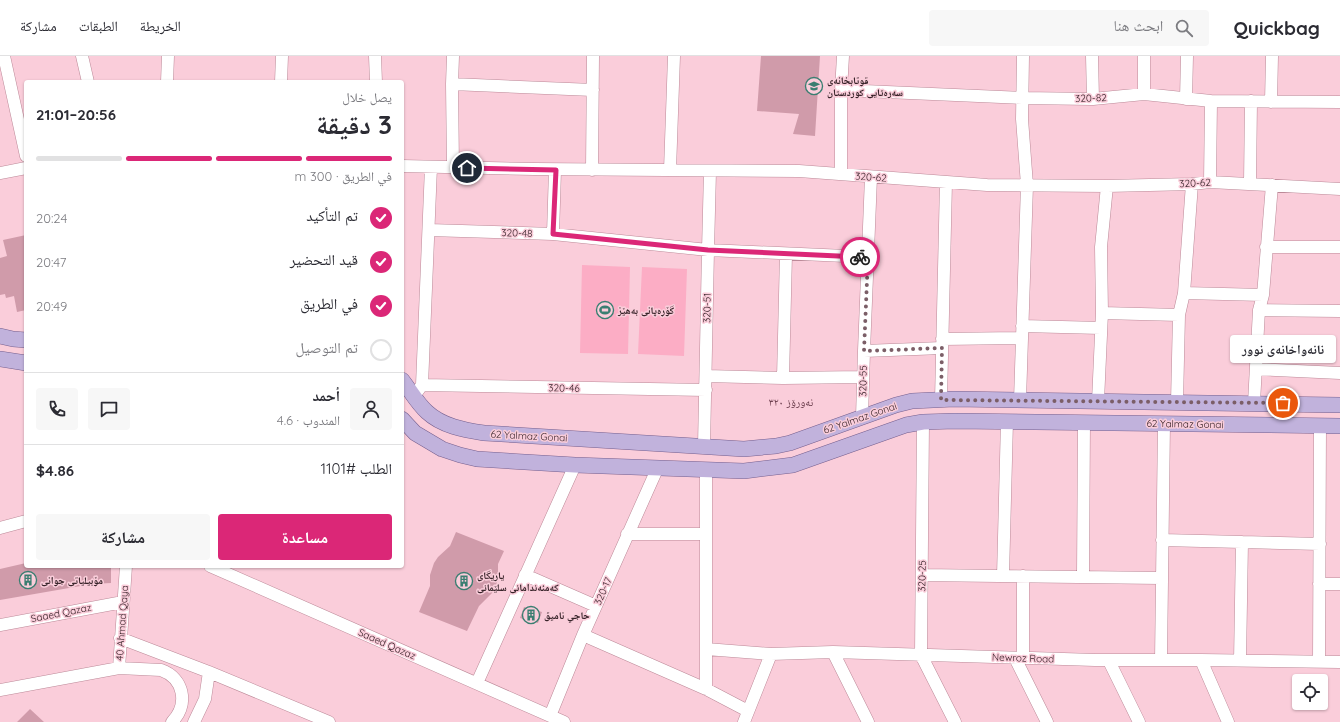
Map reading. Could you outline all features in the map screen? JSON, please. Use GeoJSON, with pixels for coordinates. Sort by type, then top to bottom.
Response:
{"type":"FeatureCollection","features":[{"type":"Feature","properties":{"kind":"main road"},"geometry":{"type":"LineString","coordinates":[[0,336],[24,340]]}},
{"type":"Feature","properties":{"kind":"main road"},"geometry":{"type":"LineString","coordinates":[[0,359],[24,363]]}},
{"type":"Feature","properties":{"kind":"main road","name":"62 Yalmaz Gonai"},"geometry":{"type":"LineString","coordinates":[[404,381],[418,391],[427,412],[453,427],[468,431],[744,448],[776,446],[912,401],[1020,400],[1340,405]]}},
{"type":"Feature","properties":{"kind":"main road","name":"62 Yalmaz Gonai"},"geometry":{"type":"LineString","coordinates":[[404,421],[415,433],[426,441],[460,456],[477,459],[576,465],[744,471],[793,465],[906,425],[923,422],[955,420],[1340,426]]}},
{"type":"Feature","properties":{"kind":"main road"},"geometry":{"type":"LineString","coordinates":[[829,429],[837,449]]}},
{"type":"Feature","properties":{"kind":"street"},"geometry":{"type":"LineString","coordinates":[[4,56],[24,147]]}},
{"type":"Feature","properties":{"kind":"street"},"geometry":{"type":"LineString","coordinates":[[82,56],[88,80]]}},
{"type":"Feature","properties":{"kind":"street"},"geometry":{"type":"LineString","coordinates":[[167,80],[168,56]]}},
{"type":"Feature","properties":{"kind":"street"},"geometry":{"type":"LineString","coordinates":[[281,80],[282,56]]}},
{"type":"Feature","properties":{"kind":"street"},"geometry":{"type":"LineString","coordinates":[[376,56],[376,80]]}},
{"type":"Feature","properties":{"kind":"street"},"geometry":{"type":"LineString","coordinates":[[453,56],[453,168]]}},
{"type":"Feature","properties":{"kind":"street"},"geometry":{"type":"LineString","coordinates":[[592,170],[593,56]]}},
{"type":"Feature","properties":{"kind":"street"},"geometry":{"type":"LineString","coordinates":[[670,170],[674,56]]}},
{"type":"Feature","properties":{"kind":"street"},"geometry":{"type":"LineString","coordinates":[[841,174],[841,90],[843,56]]}},
{"type":"Feature","properties":{"kind":"street"},"geometry":{"type":"LineString","coordinates":[[1020,400],[1027,185],[1022,98],[1023,56]]}},
{"type":"Feature","properties":{"kind":"street"},"geometry":{"type":"LineString","coordinates":[[1092,56],[1093,99]]}},
{"type":"Feature","properties":{"kind":"street"},"geometry":{"type":"LineString","coordinates":[[1144,56],[1144,94]]}},
{"type":"Feature","properties":{"kind":"street"},"geometry":{"type":"LineString","coordinates":[[1186,100],[1187,56]]}},
{"type":"Feature","properties":{"kind":"street"},"geometry":{"type":"LineString","coordinates":[[1270,102],[1272,56]]}},
{"type":"Feature","properties":{"kind":"street"},"geometry":{"type":"LineString","coordinates":[[452,84],[593,90]]}},
{"type":"Feature","properties":{"kind":"street","name":"320-82"},"geometry":{"type":"LineString","coordinates":[[841,90],[1022,98],[1093,99],[1144,94],[1186,100],[1210,101],[1340,102]]}},
{"type":"Feature","properties":{"kind":"street"},"geometry":{"type":"LineString","coordinates":[[1210,101],[1210,182]]}},
{"type":"Feature","properties":{"kind":"street"},"geometry":{"type":"LineString","coordinates":[[1250,183],[1251,101]]}},
{"type":"Feature","properties":{"kind":"street","name":"320-62"},"geometry":{"type":"LineString","coordinates":[[404,166],[556,170],[799,171],[987,185],[1107,186],[1192,184],[1210,182],[1340,189]]}},
{"type":"Feature","properties":{"kind":"street"},"geometry":{"type":"LineString","coordinates":[[418,391],[429,230],[431,167]]}},
{"type":"Feature","properties":{"kind":"street"},"geometry":{"type":"LineString","coordinates":[[0,173],[24,168]]}},
{"type":"Feature","properties":{"kind":"street"},"geometry":{"type":"LineString","coordinates":[[553,234],[556,170]]}},
{"type":"Feature","properties":{"kind":"street","name":"320-51"},"geometry":{"type":"LineString","coordinates":[[704,446],[710,171]]}},
{"type":"Feature","properties":{"kind":"street","name":"320-55"},"geometry":{"type":"LineString","coordinates":[[862,417],[871,177]]}},
{"type":"Feature","properties":{"kind":"street"},"geometry":{"type":"LineString","coordinates":[[941,400],[946,182]]}},
{"type":"Feature","properties":{"kind":"street"},"geometry":{"type":"LineString","coordinates":[[1177,402],[1179,315],[1184,293],[1192,184]]}},
{"type":"Feature","properties":{"kind":"street"},"geometry":{"type":"LineString","coordinates":[[1254,403],[1259,310],[1262,294],[1272,185]]}},
{"type":"Feature","properties":{"kind":"street"},"geometry":{"type":"LineString","coordinates":[[1098,401],[1102,313],[1101,247],[1107,186]]}},
{"type":"Feature","properties":{"kind":"street","name":"320-48"},"geometry":{"type":"LineString","coordinates":[[429,230],[553,234],[708,250],[868,257]]}},
{"type":"Feature","properties":{"kind":"street"},"geometry":{"type":"LineString","coordinates":[[1266,247],[1340,247]]}},
{"type":"Feature","properties":{"kind":"street"},"geometry":{"type":"LineString","coordinates":[[783,378],[786,254]]}},
{"type":"Feature","properties":{"kind":"street"},"geometry":{"type":"LineString","coordinates":[[1184,293],[1262,294]]}},
{"type":"Feature","properties":{"kind":"street"},"geometry":{"type":"LineString","coordinates":[[1259,310],[1340,311]]}},
{"type":"Feature","properties":{"kind":"street"},"geometry":{"type":"LineString","coordinates":[[1102,313],[1179,315]]}},
{"type":"Feature","properties":{"kind":"street"},"geometry":{"type":"LineString","coordinates":[[864,351],[942,344],[1022,332],[1101,328]]}},
{"type":"Feature","properties":{"kind":"street"},"geometry":{"type":"LineString","coordinates":[[1256,369],[1340,373]]}},
{"type":"Feature","properties":{"kind":"street"},"geometry":{"type":"LineString","coordinates":[[706,376],[783,378],[863,377]]}},
{"type":"Feature","properties":{"kind":"street","name":"320-46"},"geometry":{"type":"LineString","coordinates":[[418,391],[706,390]]}},
{"type":"Feature","properties":{"kind":"street"},"geometry":{"type":"LineString","coordinates":[[1003,576],[1007,421]]}},
{"type":"Feature","properties":{"kind":"street","name":"320-25"},"geometry":{"type":"LineString","coordinates":[[923,422],[921,655],[955,722]]}},
{"type":"Feature","properties":{"kind":"street"},"geometry":{"type":"LineString","coordinates":[[1083,577],[1084,422]]}},
{"type":"Feature","properties":{"kind":"street"},"geometry":{"type":"LineString","coordinates":[[1161,660],[1164,423]]}},
{"type":"Feature","properties":{"kind":"street"},"geometry":{"type":"LineString","coordinates":[[1319,662],[1320,425]]}},
{"type":"Feature","properties":{"kind":"street"},"geometry":{"type":"LineString","coordinates":[[476,683],[524,575],[576,465]]}},
{"type":"Feature","properties":{"kind":"street","name":"320-17"},"geometry":{"type":"LineString","coordinates":[[550,716],[583,635],[658,467]]}},
{"type":"Feature","properties":{"kind":"street"},"geometry":{"type":"LineString","coordinates":[[706,470],[706,690]]}},
{"type":"Feature","properties":{"kind":"street"},"geometry":{"type":"LineString","coordinates":[[0,528],[24,522]]}},
{"type":"Feature","properties":{"kind":"street"},"geometry":{"type":"LineString","coordinates":[[628,534],[706,534]]}},
{"type":"Feature","properties":{"kind":"street"},"geometry":{"type":"LineString","coordinates":[[1162,540],[1320,544]]}},
{"type":"Feature","properties":{"kind":"street"},"geometry":{"type":"LineString","coordinates":[[1240,661],[1242,542]]}},
{"type":"Feature","properties":{"kind":"street","name":"40 Ahmad Qaya"},"geometry":{"type":"LineString","coordinates":[[126,568],[118,668],[161,670],[172,676],[180,686],[183,698],[181,710],[172,722]]}},
{"type":"Feature","properties":{"kind":"street","name":"Saaed Qazaz"},"geometry":{"type":"LineString","coordinates":[[215,568],[564,722]]}},
{"type":"Feature","properties":{"kind":"street"},"geometry":{"type":"LineString","coordinates":[[524,575],[596,606]]}},
{"type":"Feature","properties":{"kind":"street"},"geometry":{"type":"LineString","coordinates":[[922,575],[1161,578]]}},
{"type":"Feature","properties":{"kind":"street"},"geometry":{"type":"LineString","coordinates":[[1023,576],[1019,658],[1047,722]]}},
{"type":"Feature","properties":{"kind":"street"},"geometry":{"type":"LineString","coordinates":[[1319,584],[1340,584]]}},
{"type":"Feature","properties":{"kind":"street","name":"Saaed Qazaz"},"geometry":{"type":"LineString","coordinates":[[0,625],[123,602]]}},
{"type":"Feature","properties":{"kind":"street"},"geometry":{"type":"LineString","coordinates":[[583,635],[706,690],[746,716],[771,654]]}},
{"type":"Feature","properties":{"kind":"street"},"geometry":{"type":"LineString","coordinates":[[120,638],[209,672],[330,722]]}},
{"type":"Feature","properties":{"kind":"street","name":"Newroz Road"},"geometry":{"type":"LineString","coordinates":[[706,649],[771,654],[833,652],[1109,660],[1340,662]]}},
{"type":"Feature","properties":{"kind":"street"},"geometry":{"type":"LineString","coordinates":[[833,652],[868,722]]}},
{"type":"Feature","properties":{"kind":"street"},"geometry":{"type":"LineString","coordinates":[[1109,660],[1139,722]]}},
{"type":"Feature","properties":{"kind":"street"},"geometry":{"type":"LineString","coordinates":[[1201,660],[1228,722]]}},
{"type":"Feature","properties":{"kind":"street"},"geometry":{"type":"LineString","coordinates":[[0,690],[118,668]]}},
{"type":"Feature","properties":{"kind":"street"},"geometry":{"type":"LineString","coordinates":[[194,722],[205,699],[209,672]]}},
{"type":"Feature","properties":{"kind":"shaded area","name":"گۆڕەپانی بەهێز"},"geometry":{"type":"Polygon","coordinates":[[[582,265],[630,267],[628,354],[580,353],[582,265]]]}},
{"type":"Feature","properties":{"kind":"shaded area"},"geometry":{"type":"Polygon","coordinates":[[[642,267],[687,269],[684,356],[638,354],[642,267]]]}},
{"type":"Feature","properties":{"kind":"building"},"geometry":{"type":"Polygon","coordinates":[[[761,56],[820,56],[815,136],[793,134],[799,114],[757,111],[761,56]]]}},
{"type":"Feature","properties":{"kind":"building"},"geometry":{"type":"Polygon","coordinates":[[[24,235],[24,310],[17,312],[14,296],[6,298],[5,294],[0,295],[0,258],[7,256],[3,240],[24,235]]]}},
{"type":"Feature","properties":{"kind":"building","name":"یاریگای کەمئەندامانی سلێمانی"},"geometry":{"type":"Polygon","coordinates":[[[456,532],[504,551],[498,564],[498,578],[496,586],[492,593],[479,606],[467,631],[419,612],[430,586],[430,575],[434,563],[450,546],[456,532]]]}},
{"type":"Feature","properties":{"kind":"building"},"geometry":{"type":"Polygon","coordinates":[[[24,563],[24,568],[111,568],[111,583],[92,584],[0,600],[0,569],[24,563]]]}},
{"type":"Feature","properties":{"kind":"building","name":"حاجي ناميق"},"geometry":{"type":"Polygon","coordinates":[[[524,607],[542,612],[538,623],[520,618],[524,607]]]}},
{"type":"Feature","properties":{"kind":"building"},"geometry":{"type":"Polygon","coordinates":[[[30,709],[44,722],[17,722],[30,709]]]}},
{"type":"Feature","properties":{"kind":"way so far"},"geometry":{"type":"LineString","coordinates":[[860,257],[868,257],[864,351],[942,348],[941,400],[1283,403]]}},
{"type":"Feature","properties":{"kind":"place","name":"قوتابخانەی سەرەتایی کوردستان"},"geometry":{"type":"Point","coordinates":[814,86]}},
{"type":"Feature","properties":{"kind":"place","name":"گۆڕەپانی بەهێز"},"geometry":{"type":"Point","coordinates":[605,310]}},
{"type":"Feature","properties":{"kind":"place","name":"نانەواخانەی نوور"},"geometry":{"type":"Point","coordinates":[1283,403]}},
{"type":"Feature","properties":{"kind":"place","name":"مۆبیلیاتی جوانی"},"geometry":{"type":"Point","coordinates":[28,580]}},
{"type":"Feature","properties":{"kind":"place","name":"یاریگای کەمئەندامانی سلێمانی"},"geometry":{"type":"Point","coordinates":[464,581]}},
{"type":"Feature","properties":{"kind":"place","name":"حاجي ناميق"},"geometry":{"type":"Point","coordinates":[531,615]}},
{"type":"Feature","properties":{"kind":"district","name":"نەورۆز ٣٢٠"},"geometry":{"type":"Point","coordinates":[791,402]}},
{"type":"Feature","properties":{"kind":"route"},"geometry":{"type":"LineString","coordinates":[[467,168],[556,170],[553,234],[708,250],[860,257]]}}]}
